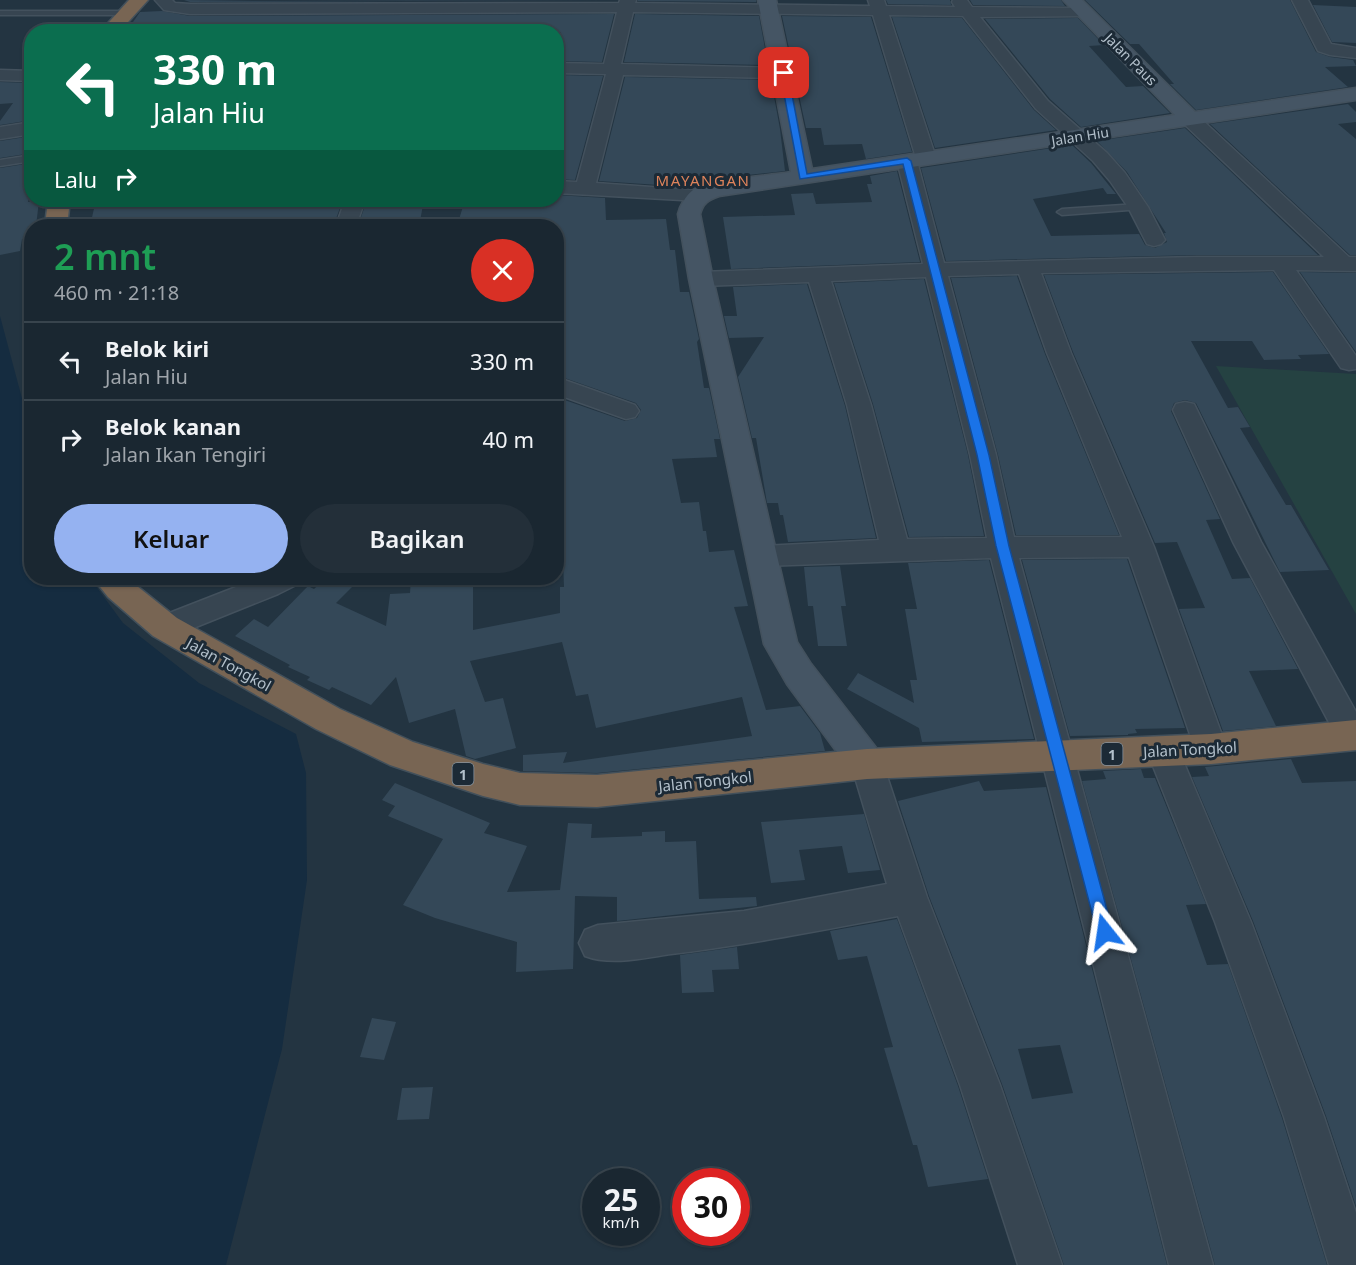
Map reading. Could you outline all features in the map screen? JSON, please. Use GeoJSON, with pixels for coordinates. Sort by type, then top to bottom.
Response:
{"type":"FeatureCollection","features":[{"type":"Feature","properties":{"kind":"highway"},"geometry":{"type":"LineString","coordinates":[[116,24],[140,0]]}},
{"type":"Feature","properties":{"kind":"highway","name":"Jalan Tongkol"},"geometry":{"type":"LineString","coordinates":[[115,585],[165,627],[328,719],[403,754],[483,780],[520,789],[597,792],[867,764],[1211,749],[1354,735]]}},
{"type":"Feature","properties":{"kind":"main road"},"geometry":{"type":"LineString","coordinates":[[768,5],[784,73],[803,177]]}},
{"type":"Feature","properties":{"kind":"main road","name":"Jalan Paus"},"geometry":{"type":"LineString","coordinates":[[1078,7],[1190,119]]}},
{"type":"Feature","properties":{"kind":"main road","name":"Jalan Hiu"},"geometry":{"type":"LineString","coordinates":[[700,195],[916,159],[1356,94]]}},
{"type":"Feature","properties":{"kind":"main road"},"geometry":{"type":"LineString","coordinates":[[700,195],[689,214],[701,279],[781,644],[799,674],[867,764]]}},
{"type":"Feature","properties":{"kind":"street"},"geometry":{"type":"LineString","coordinates":[[163,0],[168,7],[173,8],[402,3],[455,6],[628,4],[1078,7]]}},
{"type":"Feature","properties":{"kind":"street"},"geometry":{"type":"LineString","coordinates":[[1300,0],[1324,47],[1330,50],[1356,53]]}},
{"type":"Feature","properties":{"kind":"street"},"geometry":{"type":"LineString","coordinates":[[319,24],[329,4]]}},
{"type":"Feature","properties":{"kind":"street"},"geometry":{"type":"LineString","coordinates":[[520,23],[528,4]]}},
{"type":"Feature","properties":{"kind":"street"},"geometry":{"type":"LineString","coordinates":[[585,188],[628,4]]}},
{"type":"Feature","properties":{"kind":"street"},"geometry":{"type":"LineString","coordinates":[[445,23],[455,6]]}},
{"type":"Feature","properties":{"kind":"street"},"geometry":{"type":"LineString","coordinates":[[877,6],[916,159],[935,269],[983,455],[1002,546],[1191,1265]]}},
{"type":"Feature","properties":{"kind":"street"},"geometry":{"type":"LineString","coordinates":[[963,6],[1042,105],[1118,177],[1138,207],[1154,240]]}},
{"type":"Feature","properties":{"kind":"street"},"geometry":{"type":"LineString","coordinates":[[564,68],[784,73]]}},
{"type":"Feature","properties":{"kind":"street"},"geometry":{"type":"LineString","coordinates":[[0,75],[24,75]]}},
{"type":"Feature","properties":{"kind":"street"},"geometry":{"type":"LineString","coordinates":[[1190,119],[1349,264]]}},
{"type":"Feature","properties":{"kind":"street"},"geometry":{"type":"LineString","coordinates":[[0,133],[24,129]]}},
{"type":"Feature","properties":{"kind":"street"},"geometry":{"type":"LineString","coordinates":[[564,187],[700,195]]}},
{"type":"Feature","properties":{"kind":"street"},"geometry":{"type":"LineString","coordinates":[[701,279],[935,269],[1280,263],[1349,264]]}},
{"type":"Feature","properties":{"kind":"street"},"geometry":{"type":"LineString","coordinates":[[1280,263],[1349,363]]}},
{"type":"Feature","properties":{"kind":"street"},"geometry":{"type":"LineString","coordinates":[[1027,267],[1059,353],[1140,547],[1211,749]]}},
{"type":"Feature","properties":{"kind":"street"},"geometry":{"type":"LineString","coordinates":[[817,273],[859,405],[895,549]]}},
{"type":"Feature","properties":{"kind":"street"},"geometry":{"type":"LineString","coordinates":[[564,388],[626,411]]}},
{"type":"Feature","properties":{"kind":"street"},"geometry":{"type":"LineString","coordinates":[[1185,410],[1247,542],[1354,735]]}},
{"type":"Feature","properties":{"kind":"street"},"geometry":{"type":"LineString","coordinates":[[763,556],[1002,546],[1140,547]]}},
{"type":"Feature","properties":{"kind":"street"},"geometry":{"type":"LineString","coordinates":[[165,627],[270,585]]}},
{"type":"Feature","properties":{"kind":"street"},"geometry":{"type":"LineString","coordinates":[[1163,751],[1233,922],[1304,1117],[1351,1265]]}},
{"type":"Feature","properties":{"kind":"street"},"geometry":{"type":"LineString","coordinates":[[867,764],[909,897],[980,1085],[1040,1265]]}},
{"type":"Feature","properties":{"kind":"street"},"geometry":{"type":"LineString","coordinates":[[598,943],[744,928],[909,897]]}},
{"type":"Feature","properties":{"kind":"lane"},"geometry":{"type":"LineString","coordinates":[[0,13],[125,13]]}},
{"type":"Feature","properties":{"kind":"lane"},"geometry":{"type":"LineString","coordinates":[[0,163],[24,159]]}},
{"type":"Feature","properties":{"kind":"lane"},"geometry":{"type":"LineString","coordinates":[[1062,212],[1138,207]]}},
{"type":"Feature","properties":{"kind":"green space"},"geometry":{"type":"Polygon","coordinates":[[[1216,366],[1356,374],[1356,614],[1216,366]]]}},
{"type":"Feature","properties":{"kind":"water"},"geometry":{"type":"Polygon","coordinates":[[[0,316],[24,406],[24,585],[95,585],[123,623],[199,683],[296,734],[306,773],[307,880],[282,1049],[226,1265],[0,1265],[0,316]]]}},
{"type":"Feature","properties":{"kind":"building"},"geometry":{"type":"Polygon","coordinates":[[[184,0],[259,1],[618,0],[190,2],[184,0]]]}},
{"type":"Feature","properties":{"kind":"building"},"geometry":{"type":"Polygon","coordinates":[[[756,0],[756,2],[638,1],[756,0]]]}},
{"type":"Feature","properties":{"kind":"building"},"geometry":{"type":"Polygon","coordinates":[[[886,0],[950,0],[951,5],[888,4],[886,0]]]}},
{"type":"Feature","properties":{"kind":"building"},"geometry":{"type":"Polygon","coordinates":[[[970,0],[1061,0],[1065,6],[973,5],[970,0]]]}},
{"type":"Feature","properties":{"kind":"building"},"geometry":{"type":"Polygon","coordinates":[[[1085,0],[1290,0],[1316,52],[1330,57],[1353,60],[1356,66],[1325,67],[1348,87],[1196,110],[1170,84],[1174,84],[1139,44],[1130,44],[1085,0]]]}},
{"type":"Feature","properties":{"kind":"building"},"geometry":{"type":"Polygon","coordinates":[[[1313,5],[1356,7],[1356,43],[1332,42],[1313,5]]]}},
{"type":"Feature","properties":{"kind":"building"},"geometry":{"type":"Polygon","coordinates":[[[162,11],[190,16],[614,14],[602,62],[564,61],[564,24],[132,24],[140,12],[162,11]]]}},
{"type":"Feature","properties":{"kind":"building"},"geometry":{"type":"Polygon","coordinates":[[[635,14],[759,16],[768,65],[624,62],[635,14]]]}},
{"type":"Feature","properties":{"kind":"building"},"geometry":{"type":"Polygon","coordinates":[[[782,16],[871,17],[912,152],[866,159],[862,144],[824,145],[821,128],[806,128],[782,16]]]}},
{"type":"Feature","properties":{"kind":"building"},"geometry":{"type":"Polygon","coordinates":[[[892,17],[962,18],[1034,110],[1056,130],[935,148],[892,17]]]}},
{"type":"Feature","properties":{"kind":"building"},"geometry":{"type":"Polygon","coordinates":[[[1078,18],[1104,45],[1089,46],[1126,87],[1143,86],[1170,113],[1081,127],[1050,99],[985,19],[1078,18]]]}},
{"type":"Feature","properties":{"kind":"building"},"geometry":{"type":"Polygon","coordinates":[[[564,75],[603,76],[575,180],[564,179],[564,75]]]}},
{"type":"Feature","properties":{"kind":"building"},"geometry":{"type":"Polygon","coordinates":[[[625,77],[771,80],[785,171],[738,176],[686,176],[686,183],[659,185],[599,181],[625,77]]]}},
{"type":"Feature","properties":{"kind":"building"},"geometry":{"type":"Polygon","coordinates":[[[0,82],[24,83],[24,121],[0,125],[0,121],[13,103],[0,104],[0,82]]]}},
{"type":"Feature","properties":{"kind":"building"},"geometry":{"type":"Polygon","coordinates":[[[1348,104],[1356,112],[1356,122],[1338,124],[1356,139],[1356,255],[1350,255],[1210,124],[1348,104]]]}},
{"type":"Feature","properties":{"kind":"building"},"geometry":{"type":"Polygon","coordinates":[[[1185,128],[1318,255],[1197,255],[946,261],[921,168],[1072,145],[1091,163],[1116,194],[1107,194],[1103,188],[1033,199],[1051,236],[1139,234],[1145,245],[1155,248],[1167,242],[1164,233],[1166,233],[1127,172],[1097,141],[1185,128]]]}},
{"type":"Feature","properties":{"kind":"building"},"geometry":{"type":"Polygon","coordinates":[[[24,137],[24,154],[0,158],[0,141],[24,137]]]}},
{"type":"Feature","properties":{"kind":"building"},"geometry":{"type":"Polygon","coordinates":[[[24,164],[24,207],[38,207],[37,219],[24,219],[24,239],[20,251],[0,255],[0,168],[24,164]]]}},
{"type":"Feature","properties":{"kind":"building"},"geometry":{"type":"Polygon","coordinates":[[[897,171],[920,262],[731,269],[723,217],[795,215],[791,194],[813,193],[816,204],[872,202],[867,184],[872,184],[870,176],[897,171]]]}},
{"type":"Feature","properties":{"kind":"building"},"geometry":{"type":"Polygon","coordinates":[[[564,195],[605,198],[606,220],[666,219],[670,250],[675,250],[680,292],[689,292],[699,339],[697,342],[704,388],[709,388],[720,439],[714,439],[717,457],[672,459],[681,503],[699,502],[709,552],[734,550],[748,606],[734,607],[766,710],[800,706],[820,733],[825,751],[597,773],[523,771],[523,755],[567,752],[563,763],[752,736],[742,697],[596,728],[588,694],[576,696],[562,642],[470,661],[485,702],[503,698],[516,748],[475,759],[466,756],[455,709],[409,723],[396,677],[371,705],[332,687],[329,690],[307,680],[310,677],[235,636],[254,619],[268,627],[308,586],[314,589],[318,585],[354,585],[336,603],[386,626],[390,594],[410,593],[411,585],[473,585],[473,630],[560,613],[560,587],[564,587],[564,400],[625,421],[637,418],[641,410],[636,403],[564,378],[564,219],[459,219],[463,207],[564,207],[564,195]]]}},
{"type":"Feature","properties":{"kind":"building"},"geometry":{"type":"Polygon","coordinates":[[[94,207],[340,207],[336,219],[92,219],[94,207]]]}},
{"type":"Feature","properties":{"kind":"building"},"geometry":{"type":"Polygon","coordinates":[[[365,207],[423,207],[420,219],[360,219],[365,207]]]}},
{"type":"Feature","properties":{"kind":"building"},"geometry":{"type":"Polygon","coordinates":[[[1273,272],[1329,354],[1298,355],[1301,359],[1264,360],[1252,341],[1191,341],[1228,408],[1238,407],[1250,427],[1240,428],[1286,505],[1291,505],[1329,570],[1280,572],[1196,403],[1185,400],[1174,403],[1171,411],[1220,519],[1206,520],[1232,579],[1250,578],[1298,669],[1249,671],[1276,726],[1223,731],[1179,609],[1205,608],[1177,542],[1155,543],[1073,352],[1044,275],[1273,272]]]}},
{"type":"Feature","properties":{"kind":"building"},"geometry":{"type":"Polygon","coordinates":[[[1300,272],[1356,273],[1356,352],[1300,272]]]}},
{"type":"Feature","properties":{"kind":"building"},"geometry":{"type":"Polygon","coordinates":[[[1017,276],[1045,354],[1119,535],[1016,535],[998,455],[951,278],[1017,276]]]}},
{"type":"Feature","properties":{"kind":"building"},"geometry":{"type":"Polygon","coordinates":[[[924,279],[968,455],[984,536],[909,537],[873,404],[834,283],[924,279]]]}},
{"type":"Feature","properties":{"kind":"building"},"geometry":{"type":"Polygon","coordinates":[[[807,284],[845,406],[876,538],[788,542],[783,515],[780,515],[778,503],[767,503],[756,438],[752,438],[738,377],[764,337],[729,338],[724,316],[737,316],[733,287],[807,284]]]}},
{"type":"Feature","properties":{"kind":"building"},"geometry":{"type":"Polygon","coordinates":[[[1127,559],[1185,728],[1135,729],[1137,733],[1128,735],[1070,736],[1022,560],[1127,559]]]}},
{"type":"Feature","properties":{"kind":"building"},"geometry":{"type":"Polygon","coordinates":[[[989,560],[1034,739],[922,742],[919,728],[847,689],[858,673],[914,703],[910,680],[917,680],[905,609],[917,609],[908,563],[989,560]]]}},
{"type":"Feature","properties":{"kind":"building"},"geometry":{"type":"Polygon","coordinates":[[[840,566],[846,606],[841,606],[847,646],[818,646],[813,606],[808,606],[804,567],[840,566]]]}},
{"type":"Feature","properties":{"kind":"building"},"geometry":{"type":"Polygon","coordinates":[[[1291,759],[1302,783],[1356,781],[1356,1206],[1326,1116],[1253,921],[1192,777],[1209,776],[1205,767],[1291,759]]]}},
{"type":"Feature","properties":{"kind":"building"},"geometry":{"type":"Polygon","coordinates":[[[1141,769],[1144,778],[1155,778],[1206,904],[1186,905],[1207,965],[1228,964],[1282,1118],[1327,1265],[1215,1265],[1082,781],[1106,779],[1103,771],[1141,769]]]}},
{"type":"Feature","properties":{"kind":"building"},"geometry":{"type":"Polygon","coordinates":[[[979,781],[984,791],[1046,787],[1167,1265],[1064,1265],[1002,1084],[929,896],[898,801],[979,781]],[[1060,1045],[1018,1049],[1032,1099],[1073,1093],[1060,1045]]]}},
{"type":"Feature","properties":{"kind":"building"},"geometry":{"type":"Polygon","coordinates":[[[395,783],[490,823],[484,833],[527,846],[507,892],[560,890],[568,823],[592,824],[591,838],[642,836],[642,832],[665,831],[665,842],[696,841],[699,899],[756,897],[757,906],[617,921],[617,897],[575,896],[573,969],[516,972],[517,942],[435,918],[403,905],[443,839],[388,816],[395,806],[382,800],[395,783]]]}},
{"type":"Feature","properties":{"kind":"building"},"geometry":{"type":"Polygon","coordinates":[[[864,814],[880,870],[848,873],[842,846],[799,850],[805,880],[771,883],[761,822],[864,814]]]}},
{"type":"Feature","properties":{"kind":"building"},"geometry":{"type":"Polygon","coordinates":[[[897,919],[958,1086],[988,1179],[928,1187],[917,1145],[913,1145],[884,1048],[893,1047],[867,956],[838,960],[830,931],[897,919]]]}},
{"type":"Feature","properties":{"kind":"building"},"geometry":{"type":"Polygon","coordinates":[[[737,947],[739,969],[712,970],[714,992],[682,993],[680,955],[737,947]]]}},
{"type":"Feature","properties":{"kind":"building"},"geometry":{"type":"Polygon","coordinates":[[[372,1018],[396,1022],[384,1060],[360,1057],[372,1018]]]}},
{"type":"Feature","properties":{"kind":"building"},"geometry":{"type":"Polygon","coordinates":[[[433,1087],[429,1119],[397,1120],[402,1088],[433,1087]]]}},
{"type":"Feature","properties":{"kind":"district","name":"MAYANGAN"},"geometry":{"type":"Point","coordinates":[703,180]}},
{"type":"Feature","properties":{"kind":"route"},"geometry":{"type":"LineString","coordinates":[[784,73],[803,177],[907,161],[983,455],[1002,546],[1105,932]]}}]}
